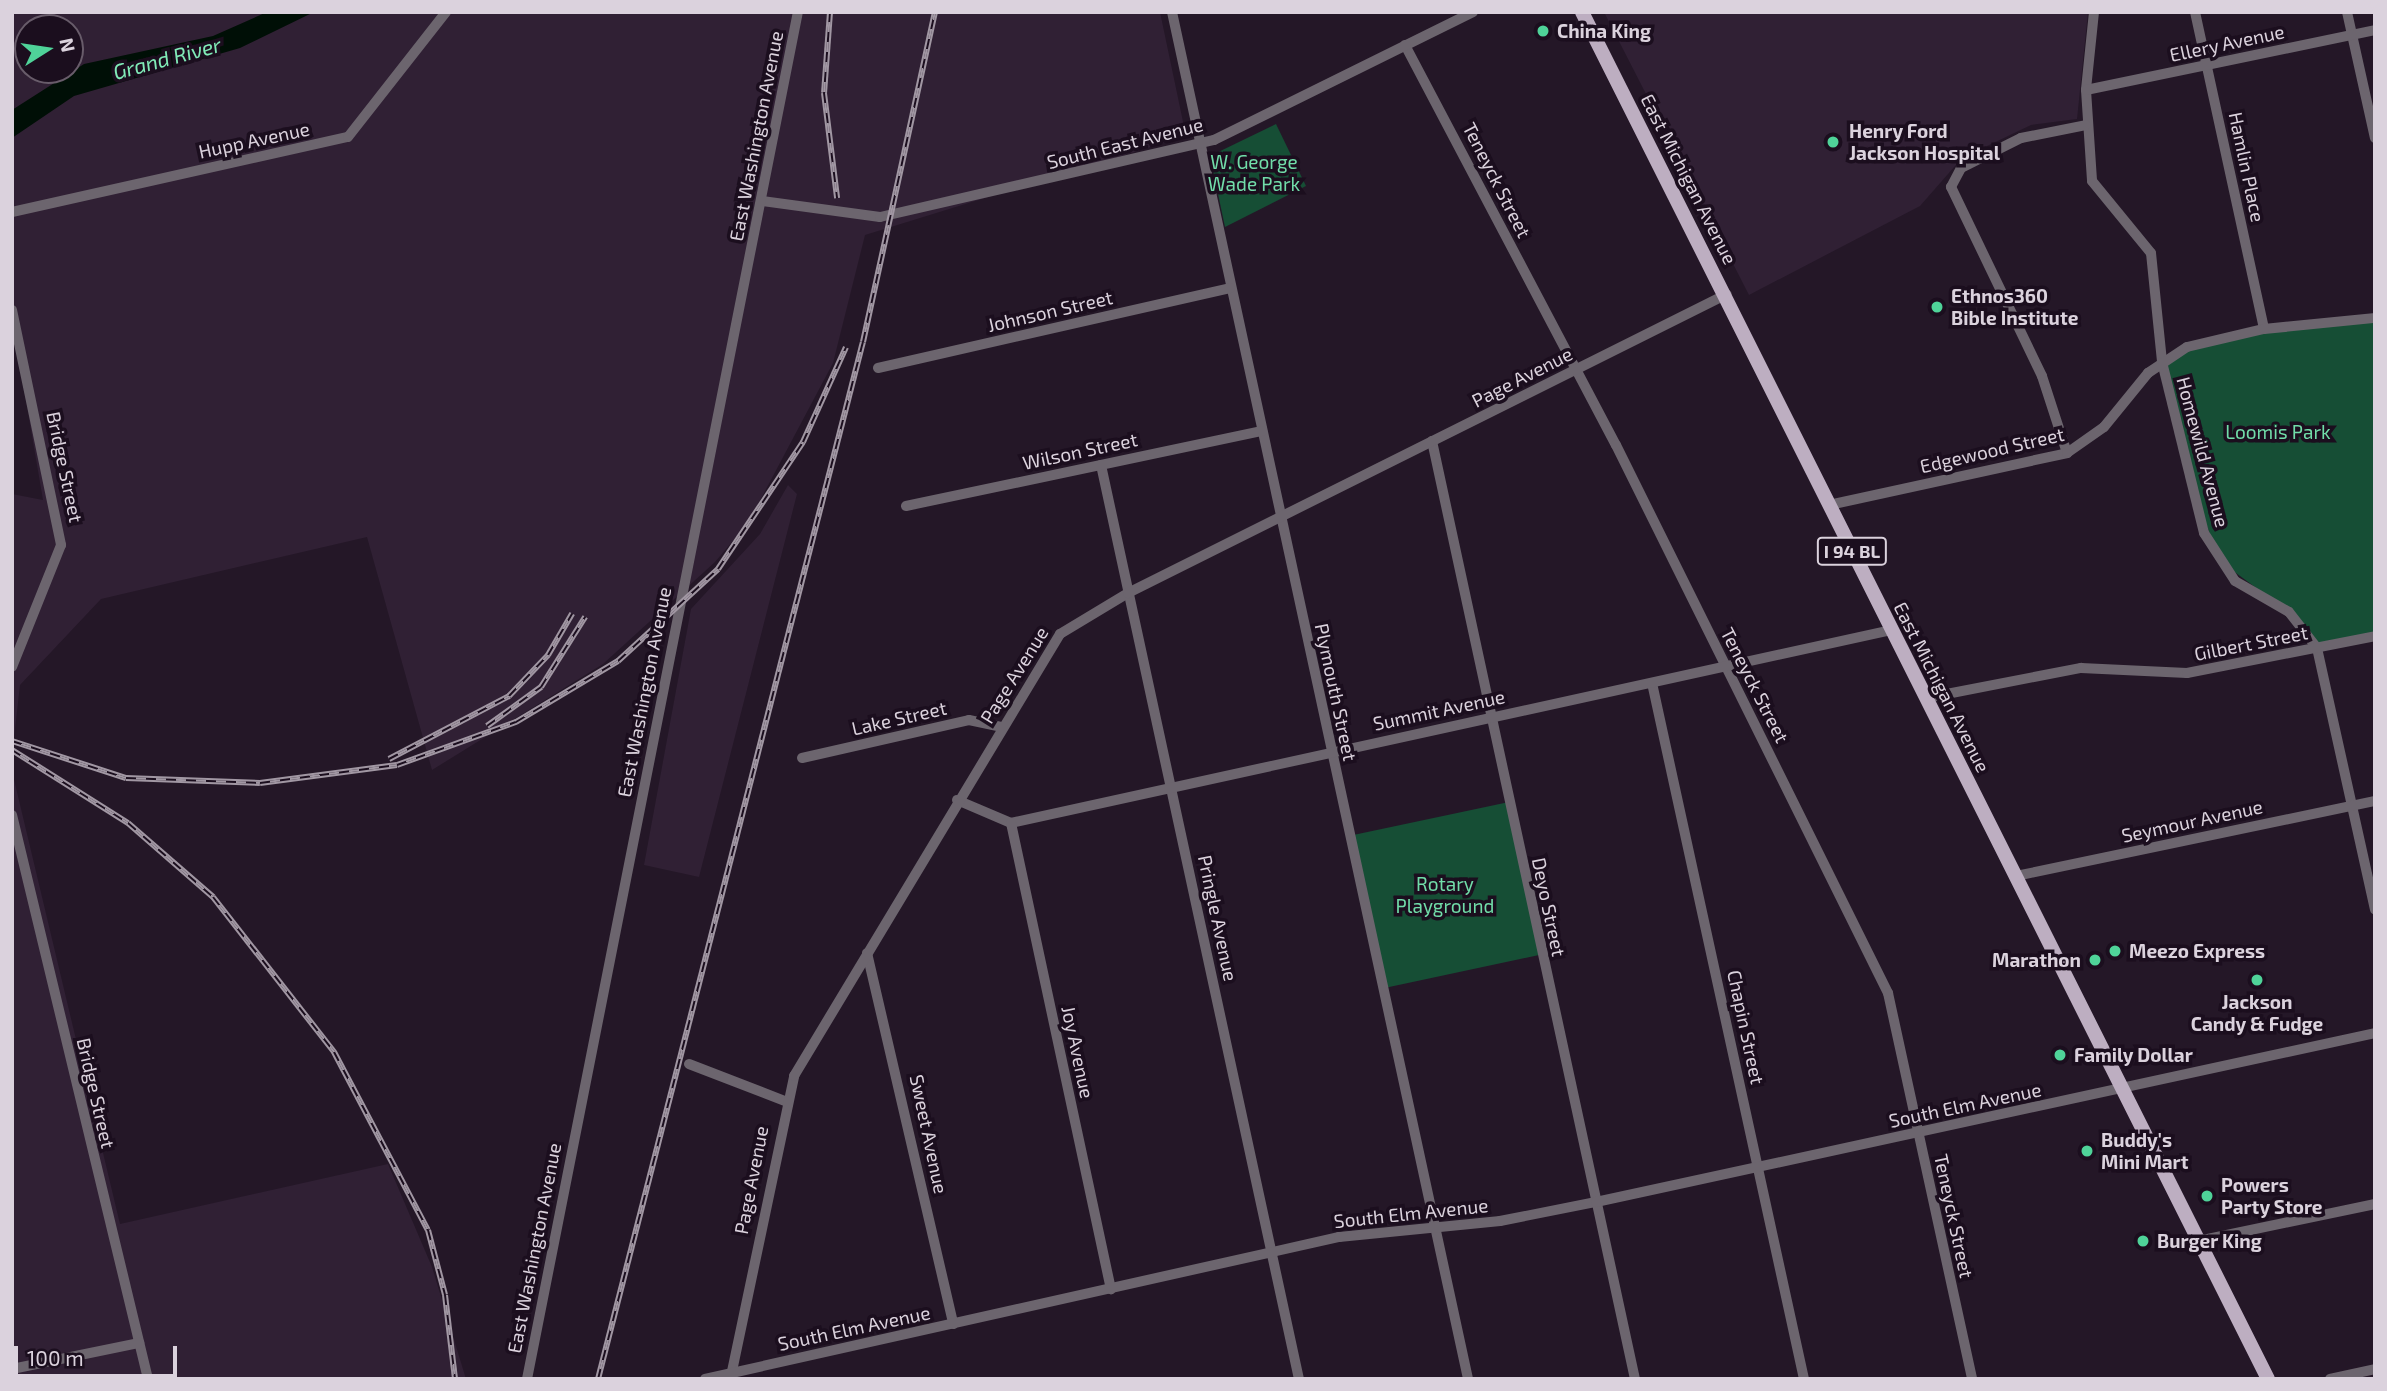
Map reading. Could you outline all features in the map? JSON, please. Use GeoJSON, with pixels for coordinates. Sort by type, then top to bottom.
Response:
{"type":"FeatureCollection","features":[{"type":"Feature","properties":{"kind":"main road","name":"East Michigan Avenue"},"geometry":{"type":"LineString","coordinates":[[1582,12],[1727,294],[1829,505],[2268,1379]]}},
{"type":"Feature","properties":{"kind":"street","name":"Hupp Avenue"},"geometry":{"type":"LineString","coordinates":[[12,212],[348,137],[446,12]]}},
{"type":"Feature","properties":{"kind":"street","name":"East Washington Avenue"},"geometry":{"type":"LineString","coordinates":[[527,1379],[798,12]]}},
{"type":"Feature","properties":{"kind":"street","name":"Plymouth Street"},"geometry":{"type":"LineString","coordinates":[[1172,12],[1468,1379]]}},
{"type":"Feature","properties":{"kind":"street","name":"South East Avenue"},"geometry":{"type":"LineString","coordinates":[[762,201],[880,217],[1201,143],[1473,12]]}},
{"type":"Feature","properties":{"kind":"street","name":"Homewild Avenue"},"geometry":{"type":"LineString","coordinates":[[2094,12],[2086,90],[2086,125],[2101,198],[2151,253],[2162,362],[2204,533],[2235,581],[2289,612],[2317,648],[2375,910]]}},
{"type":"Feature","properties":{"kind":"street","name":"Hamlin Place"},"geometry":{"type":"LineString","coordinates":[[2195,12],[2264,329]]}},
{"type":"Feature","properties":{"kind":"street"},"geometry":{"type":"LineString","coordinates":[[2347,12],[2375,138]]}},
{"type":"Feature","properties":{"kind":"street","name":"Ellery Avenue"},"geometry":{"type":"LineString","coordinates":[[2086,90],[2375,30]]}},
{"type":"Feature","properties":{"kind":"street","name":"Teneyck Street"},"geometry":{"type":"LineString","coordinates":[[1405,45],[1575,370],[1888,993],[1972,1379]]}},
{"type":"Feature","properties":{"kind":"street"},"geometry":{"type":"LineString","coordinates":[[2067,453],[2042,376],[1954,195],[1953,180],[1961,168],[2031,133],[2086,125]]}},
{"type":"Feature","properties":{"kind":"street","name":"Johnson Street"},"geometry":{"type":"LineString","coordinates":[[878,368],[1230,288]]}},
{"type":"Feature","properties":{"kind":"street","name":"Page Avenue"},"geometry":{"type":"LineString","coordinates":[[731,1376],[785,1101],[867,953],[957,800],[1060,634],[1128,593],[1727,294]]}},
{"type":"Feature","properties":{"kind":"street","name":"Bridge Street"},"geometry":{"type":"LineString","coordinates":[[12,310],[61,525],[56,565],[12,667]]}},
{"type":"Feature","properties":{"kind":"street","name":"Edgewood Street"},"geometry":{"type":"LineString","coordinates":[[1829,505],[2067,453],[2104,427],[2162,362],[2206,340],[2264,329],[2375,318]]}},
{"type":"Feature","properties":{"kind":"street","name":"Wilson Street"},"geometry":{"type":"LineString","coordinates":[[905,506],[1262,431]]}},
{"type":"Feature","properties":{"kind":"street","name":"Deyo Street"},"geometry":{"type":"LineString","coordinates":[[1432,441],[1635,1379]]}},
{"type":"Feature","properties":{"kind":"street","name":"Pringle Avenue"},"geometry":{"type":"LineString","coordinates":[[1101,465],[1299,1379]]}},
{"type":"Feature","properties":{"kind":"street","name":"Summit Avenue"},"geometry":{"type":"LineString","coordinates":[[1011,823],[1171,785],[1892,630]]}},
{"type":"Feature","properties":{"kind":"street","name":"Gilbert Street"},"geometry":{"type":"LineString","coordinates":[[1926,698],[2081,668],[2187,673],[2375,636]]}},
{"type":"Feature","properties":{"kind":"street","name":"Chapin Street"},"geometry":{"type":"LineString","coordinates":[[1652,683],[1804,1379]]}},
{"type":"Feature","properties":{"kind":"street","name":"Lake Street"},"geometry":{"type":"LineString","coordinates":[[802,758],[969,720],[1002,727]]}},
{"type":"Feature","properties":{"kind":"street"},"geometry":{"type":"LineString","coordinates":[[957,800],[1011,823]]}},
{"type":"Feature","properties":{"kind":"street","name":"Seymour Avenue"},"geometry":{"type":"LineString","coordinates":[[2016,876],[2375,801]]}},
{"type":"Feature","properties":{"kind":"street","name":"Bridge Street"},"geometry":{"type":"LineString","coordinates":[[12,815],[148,1379]]}},
{"type":"Feature","properties":{"kind":"street","name":"Joy Avenue"},"geometry":{"type":"LineString","coordinates":[[1011,823],[1111,1289]]}},
{"type":"Feature","properties":{"kind":"street","name":"Sweet Avenue"},"geometry":{"type":"LineString","coordinates":[[867,953],[953,1324]]}},
{"type":"Feature","properties":{"kind":"street","name":"South Elm Avenue"},"geometry":{"type":"LineString","coordinates":[[705,1379],[731,1376],[1352,1235],[1435,1227],[1596,1202],[2375,1033]]}},
{"type":"Feature","properties":{"kind":"street"},"geometry":{"type":"LineString","coordinates":[[689,1064],[785,1101]]}},
{"type":"Feature","properties":{"kind":"street"},"geometry":{"type":"LineString","coordinates":[[2199,1241],[2375,1204]]}},
{"type":"Feature","properties":{"kind":"street"},"geometry":{"type":"LineString","coordinates":[[12,1369],[139,1343]]}},
{"type":"Feature","properties":{"kind":"street"},"geometry":{"type":"LineString","coordinates":[[2330,1379],[2375,1370]]}},
{"type":"Feature","properties":{"kind":"shaded area"},"geometry":{"type":"Polygon","coordinates":[[[12,12],[1160,12],[1186,136],[865,235],[833,363],[748,523],[715,562],[603,664],[432,770],[367,537],[101,599],[20,685],[12,756],[12,494],[43,500],[12,319],[12,12]]]}},
{"type":"Feature","properties":{"kind":"shaded area","name":"Henry Ford Jackson Hospital"},"geometry":{"type":"Polygon","coordinates":[[[1604,12],[2088,12],[2077,119],[2031,125],[1962,158],[1920,206],[1749,295],[1604,12]]]}},
{"type":"Feature","properties":{"kind":"shaded area"},"geometry":{"type":"Polygon","coordinates":[[[788,485],[797,494],[699,877],[644,865],[691,609],[760,534],[788,485]]]}},
{"type":"Feature","properties":{"kind":"shaded area"},"geometry":{"type":"Polygon","coordinates":[[[12,771],[120,1224],[388,1164],[432,1267],[466,1379],[12,1379],[12,771]]]}},
{"type":"Feature","properties":{"kind":"green space","name":"W. George Wade Park"},"geometry":{"type":"Polygon","coordinates":[[[1276,124],[1306,186],[1225,227],[1210,156],[1276,124]]]}},
{"type":"Feature","properties":{"kind":"green space","name":"Loomis Park"},"geometry":{"type":"Polygon","coordinates":[[[2375,318],[2375,636],[2317,648],[2289,612],[2221,562],[2195,496],[2162,362],[2206,340],[2375,318]]]}},
{"type":"Feature","properties":{"kind":"green space","name":"Rotary Playground"},"geometry":{"type":"Polygon","coordinates":[[[1509,802],[1541,955],[1381,989],[1349,836],[1509,802]]]}},
{"type":"Feature","properties":{"kind":"water","name":"Grand River"},"geometry":{"type":"Polygon","coordinates":[[[267,12],[314,12],[240,48],[74,96],[12,138],[12,110],[53,84],[84,84],[84,64],[213,36],[267,12]]]}},
{"type":"Feature","properties":{"kind":"railway"},"geometry":{"type":"LineString","coordinates":[[830,12],[824,93],[837,198]]}},
{"type":"Feature","properties":{"kind":"railway"},"geometry":{"type":"LineString","coordinates":[[598,1379],[863,342],[935,12]]}},
{"type":"Feature","properties":{"kind":"railway"},"geometry":{"type":"LineString","coordinates":[[12,741],[126,778],[260,783],[397,765],[516,722],[618,661],[718,569],[803,442],[846,347]]}},
{"type":"Feature","properties":{"kind":"railway"},"geometry":{"type":"LineString","coordinates":[[389,759],[509,696],[548,655],[572,614]]}},
{"type":"Feature","properties":{"kind":"railway"},"geometry":{"type":"LineString","coordinates":[[487,726],[541,687],[585,617]]}},
{"type":"Feature","properties":{"kind":"railway"},"geometry":{"type":"LineString","coordinates":[[12,750],[128,823],[213,897],[334,1052],[428,1230],[445,1295],[455,1379]]}},
{"type":"Feature","properties":{"kind":"place","name":"China King"},"geometry":{"type":"Point","coordinates":[1543,31]}},
{"type":"Feature","properties":{"kind":"place","name":"Henry Ford Jackson Hospital"},"geometry":{"type":"Point","coordinates":[1833,142]}},
{"type":"Feature","properties":{"kind":"place","name":"Ethnos360 Bible Institute"},"geometry":{"type":"Point","coordinates":[1937,307]}},
{"type":"Feature","properties":{"kind":"place","name":"Meezo Express"},"geometry":{"type":"Point","coordinates":[2115,951]}},
{"type":"Feature","properties":{"kind":"place","name":"Marathon"},"geometry":{"type":"Point","coordinates":[2095,960]}},
{"type":"Feature","properties":{"kind":"place","name":"Jackson Candy & Fudge"},"geometry":{"type":"Point","coordinates":[2257,980]}},
{"type":"Feature","properties":{"kind":"place","name":"Family Dollar"},"geometry":{"type":"Point","coordinates":[2060,1055]}},
{"type":"Feature","properties":{"kind":"place","name":"Buddy's Mini Mart"},"geometry":{"type":"Point","coordinates":[2087,1151]}},
{"type":"Feature","properties":{"kind":"place","name":"Powers Party Store"},"geometry":{"type":"Point","coordinates":[2207,1196]}},
{"type":"Feature","properties":{"kind":"place","name":"Burger King"},"geometry":{"type":"Point","coordinates":[2143,1241]}}]}
